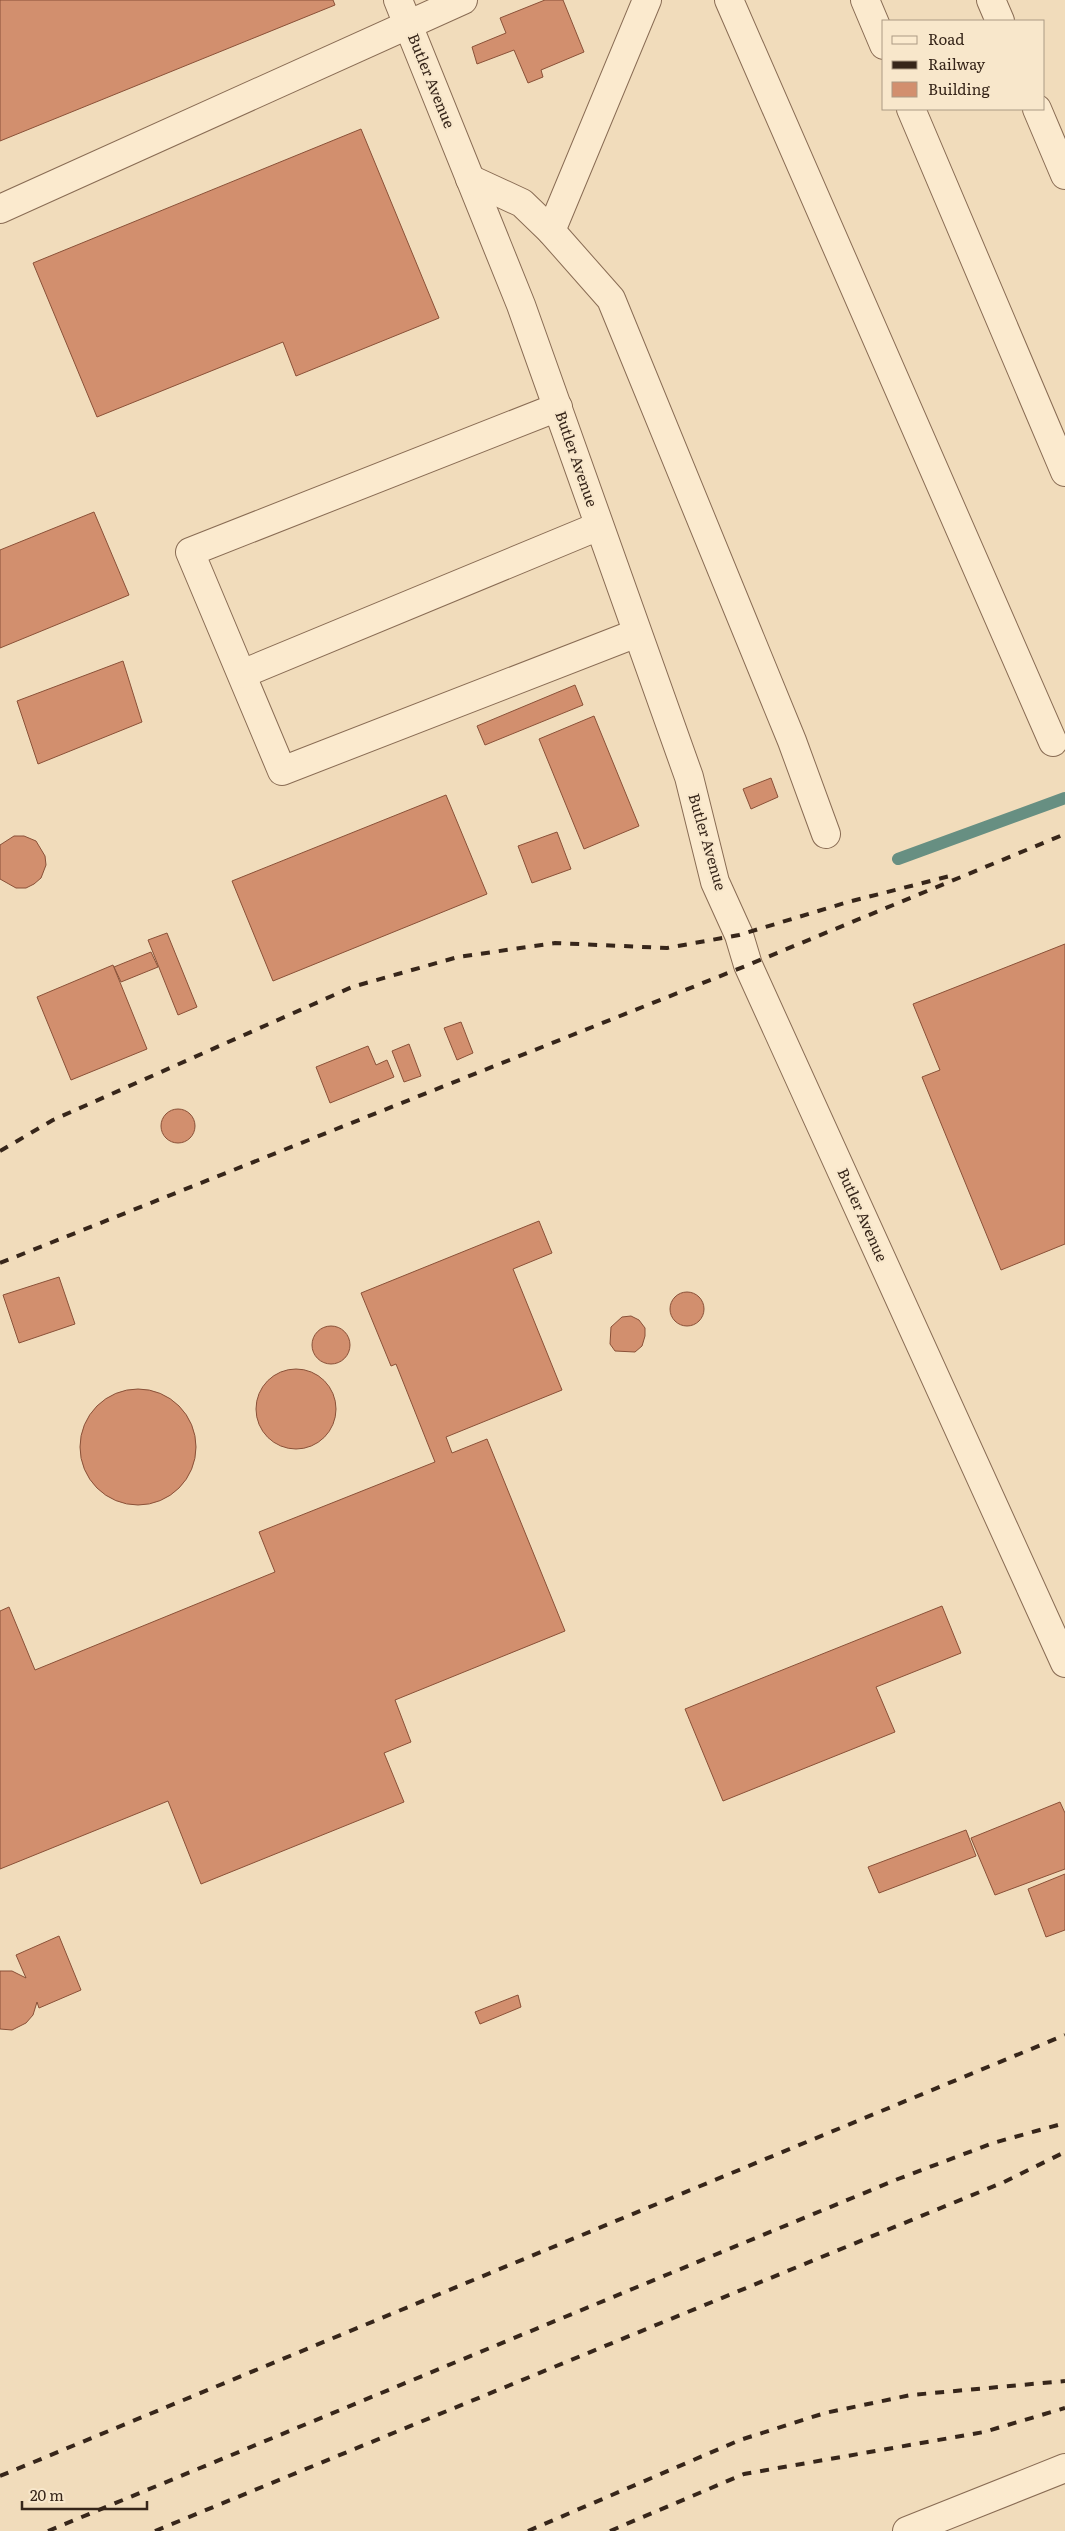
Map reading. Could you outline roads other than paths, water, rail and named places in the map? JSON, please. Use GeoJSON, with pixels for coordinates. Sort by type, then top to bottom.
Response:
{"type":"FeatureCollection","features":[{"type":"Feature","properties":{"kind":"street"},"geometry":{"type":"LineString","coordinates":[[0,209],[403,12],[463,0]]}},
{"type":"Feature","properties":{"kind":"street"},"geometry":{"type":"LineString","coordinates":[[551,231],[647,0]]}},
{"type":"Feature","properties":{"kind":"street"},"geometry":{"type":"LineString","coordinates":[[729,0],[1053,742]]}},
{"type":"Feature","properties":{"kind":"street"},"geometry":{"type":"LineString","coordinates":[[865,0],[882,40]]}},
{"type":"Feature","properties":{"kind":"street"},"geometry":{"type":"LineString","coordinates":[[991,0],[1000,20]]}},
{"type":"Feature","properties":{"kind":"street","name":"Butler Avenue"},"geometry":{"type":"LineString","coordinates":[[403,12],[521,305],[558,407],[689,777],[715,882],[739,935],[748,965],[1065,1663]]}},
{"type":"Feature","properties":{"kind":"street"},"geometry":{"type":"LineString","coordinates":[[911,110],[1065,472]]}},
{"type":"Feature","properties":{"kind":"street"},"geometry":{"type":"LineString","coordinates":[[1037,110],[1065,175]]}},
{"type":"Feature","properties":{"kind":"street"},"geometry":{"type":"LineString","coordinates":[[470,179],[522,203],[551,231],[611,299],[792,741],[826,834]]}},
{"type":"Feature","properties":{"kind":"street"},"geometry":{"type":"LineString","coordinates":[[558,407],[190,552],[282,771],[637,633]]}},
{"type":"Feature","properties":{"kind":"street"},"geometry":{"type":"LineString","coordinates":[[242,674],[599,526]]}},
{"type":"Feature","properties":{"kind":"street"},"geometry":{"type":"LineString","coordinates":[[907,2531],[1065,2468]]}},
{"type":"Feature","properties":{"kind":"waterway"},"geometry":{"type":"LineString","coordinates":[[898,859],[1065,798]]}},
{"type":"Feature","properties":{"kind":"railway"},"geometry":{"type":"LineString","coordinates":[[0,1263],[748,965],[1065,834]]}},
{"type":"Feature","properties":{"kind":"railway"},"geometry":{"type":"LineString","coordinates":[[0,1151],[53,1120],[352,987],[458,957],[555,943],[667,948],[739,935],[848,902],[950,876]]}},
{"type":"Feature","properties":{"kind":"railway"},"geometry":{"type":"LineString","coordinates":[[0,2476],[1065,2035]]}},
{"type":"Feature","properties":{"kind":"railway"},"geometry":{"type":"LineString","coordinates":[[48,2531],[898,2179],[993,2143],[1065,2123]]}},
{"type":"Feature","properties":{"kind":"railway"},"geometry":{"type":"LineString","coordinates":[[155,2531],[1004,2182],[1065,2152]]}},
{"type":"Feature","properties":{"kind":"railway"},"geometry":{"type":"LineString","coordinates":[[528,2531],[740,2440],[825,2413],[911,2395],[1065,2381]]}},
{"type":"Feature","properties":{"kind":"railway"},"geometry":{"type":"LineString","coordinates":[[610,2531],[744,2474],[984,2432],[1065,2408]]}}]}
